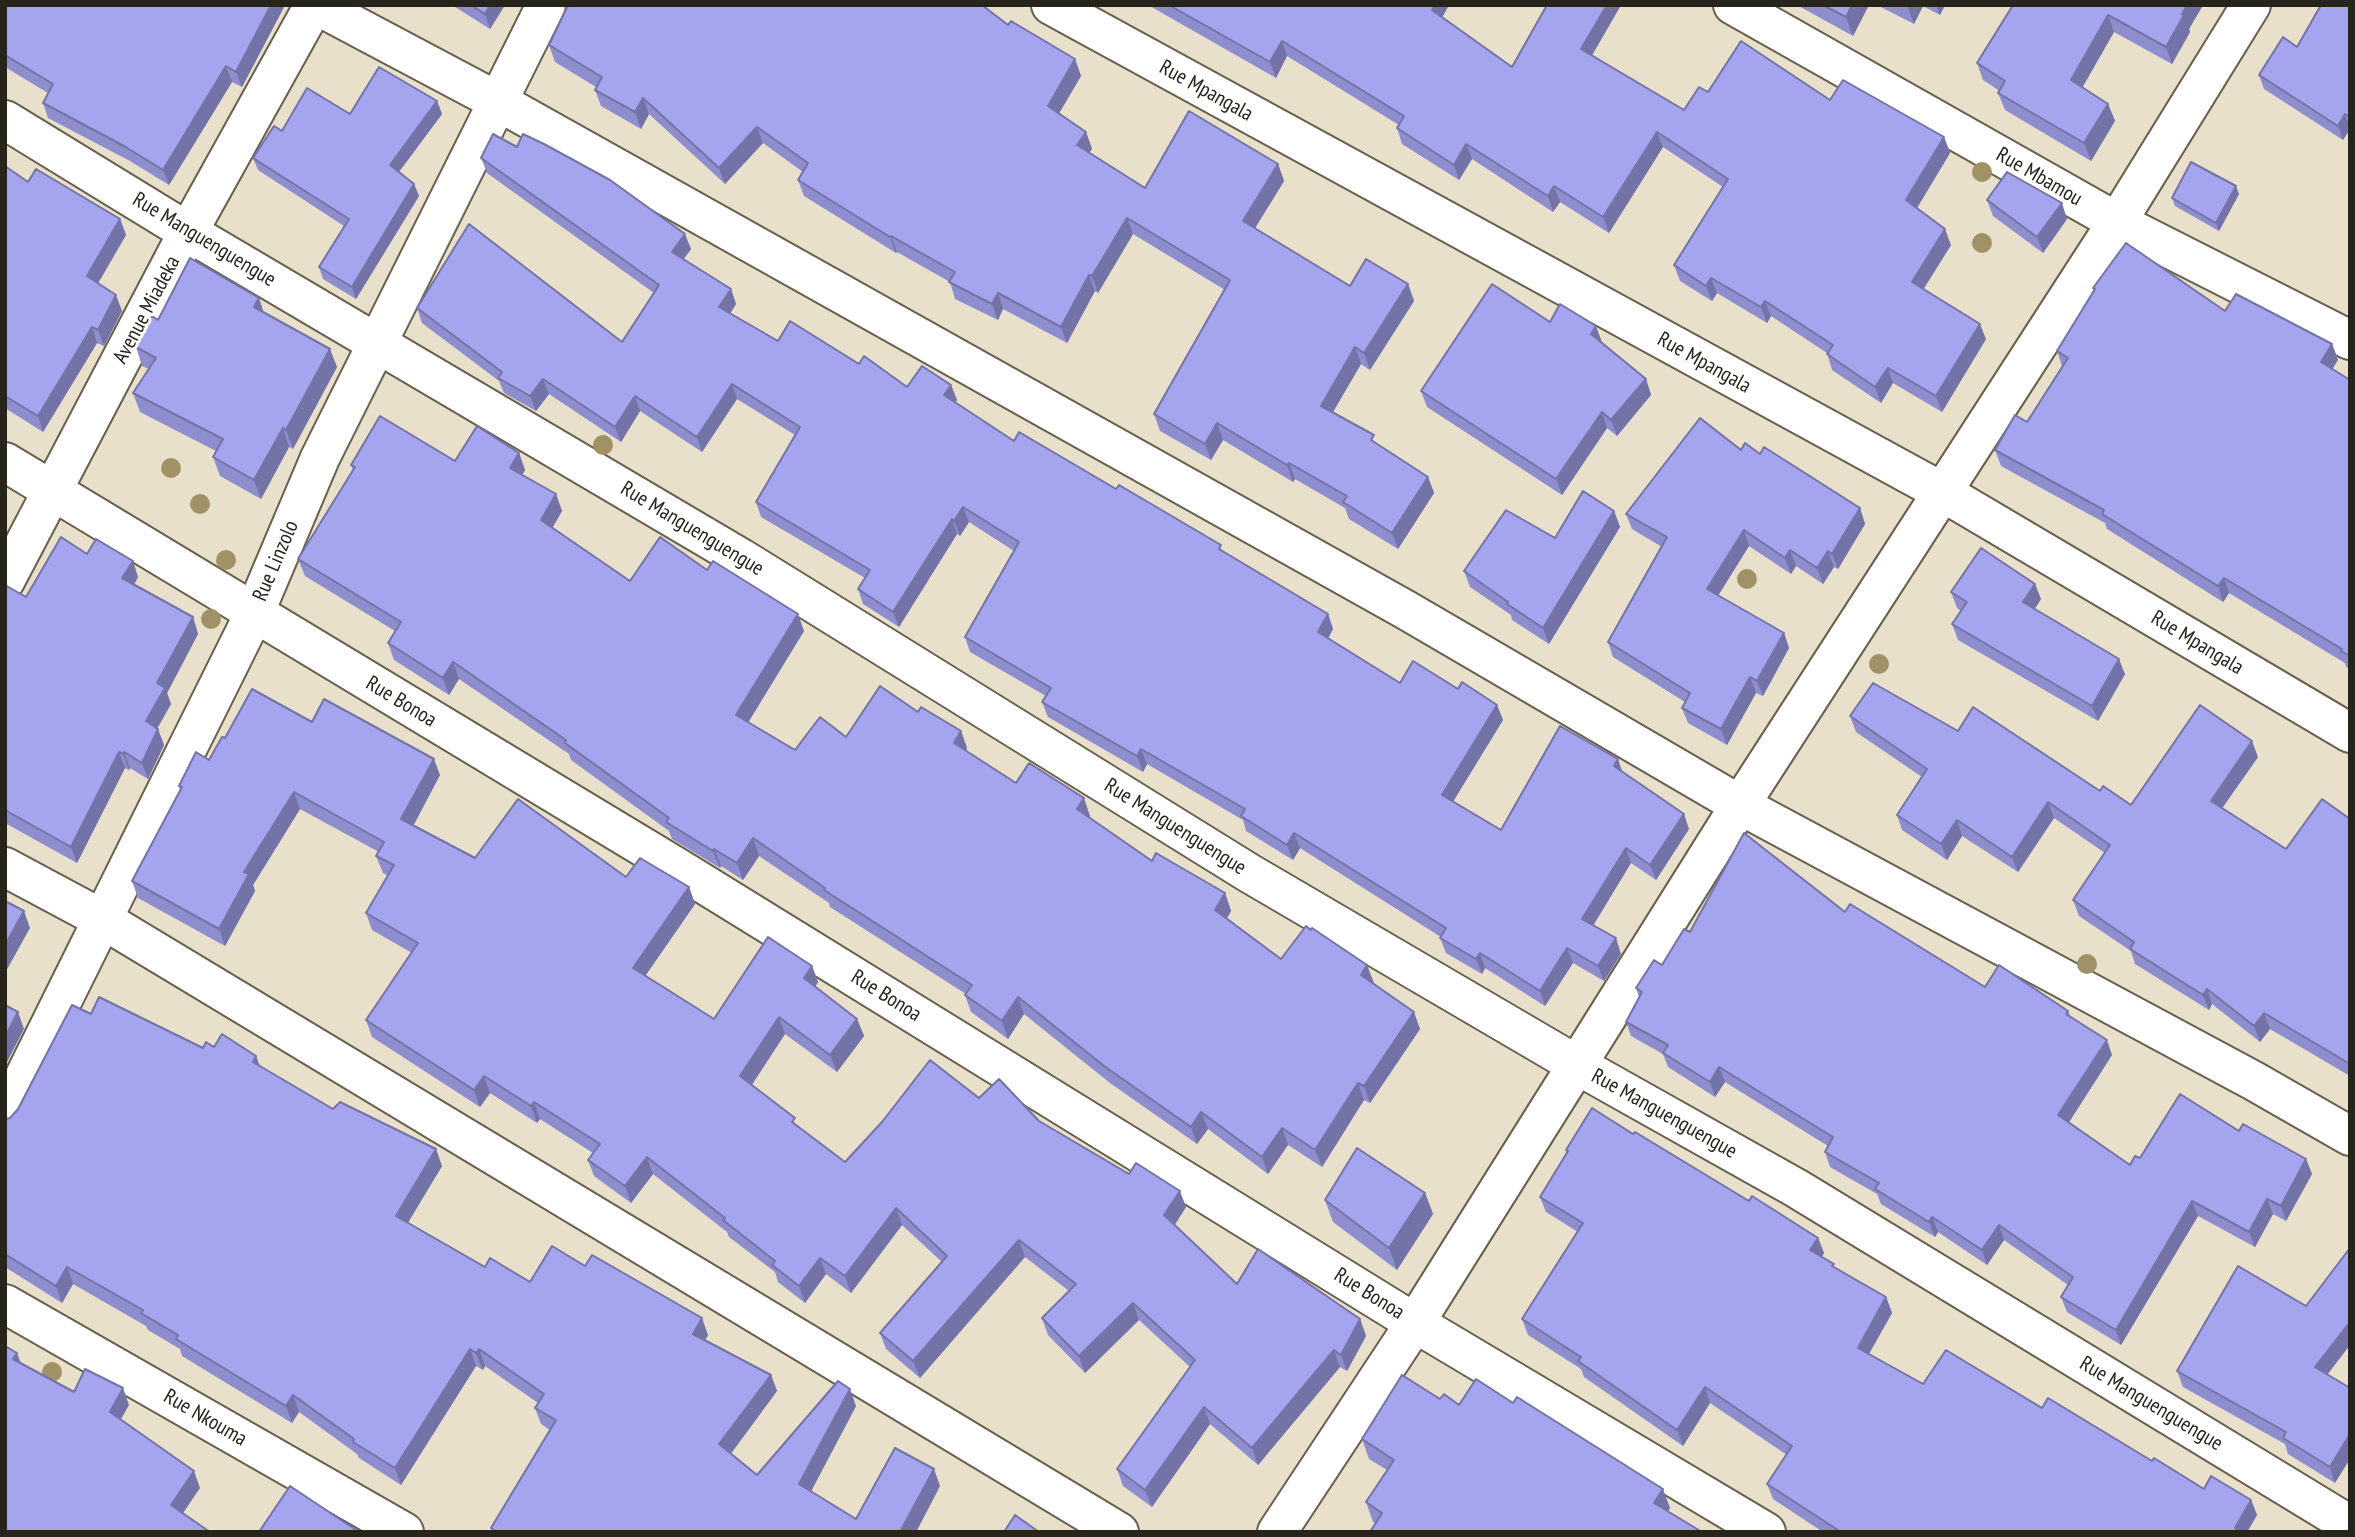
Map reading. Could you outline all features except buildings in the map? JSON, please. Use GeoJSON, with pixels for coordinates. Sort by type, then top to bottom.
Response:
{"type":"FeatureCollection","features":[{"type":"Feature","properties":{"kind":"street"},"geometry":{"type":"LineString","coordinates":[[315,5],[497,101],[1406,610],[1740,806],[2241,1074],[2350,1136]]}},
{"type":"Feature","properties":{"kind":"street","name":"Avenue Miadeka"},"geometry":{"type":"LineString","coordinates":[[5,581],[188,232],[315,5]]}},
{"type":"Feature","properties":{"kind":"street","name":"Rue Linzolo"},"geometry":{"type":"LineString","coordinates":[[5,1116],[254,614],[320,458],[376,342],[546,5]]}},
{"type":"Feature","properties":{"kind":"street","name":"Rue Mpangala"},"geometry":{"type":"LineString","coordinates":[[1051,5],[1944,493],[2350,733]]}},
{"type":"Feature","properties":{"kind":"street","name":"Rue Mbamou"},"geometry":{"type":"LineString","coordinates":[[1732,5],[2117,222],[2350,340]]}},
{"type":"Feature","properties":{"kind":"street"},"geometry":{"type":"LineString","coordinates":[[1278,1532],[1415,1323],[1740,806],[2117,222],[2251,5]]}},
{"type":"Feature","properties":{"kind":"street","name":"Rue Manguenguengue"},"geometry":{"type":"LineString","coordinates":[[5,120],[188,232],[741,558],[1249,873],[1577,1065],[1796,1188],[2350,1525]]}},
{"type":"Feature","properties":{"kind":"street","name":"Rue Bonoa"},"geometry":{"type":"LineString","coordinates":[[5,462],[678,868],[1415,1323],[1766,1532]]}},
{"type":"Feature","properties":{"kind":"street"},"geometry":{"type":"LineString","coordinates":[[5,867],[102,919],[1119,1532]]}},
{"type":"Feature","properties":{"kind":"street","name":"Rue Nkouma"},"geometry":{"type":"LineString","coordinates":[[5,1304],[404,1532]]}}]}
